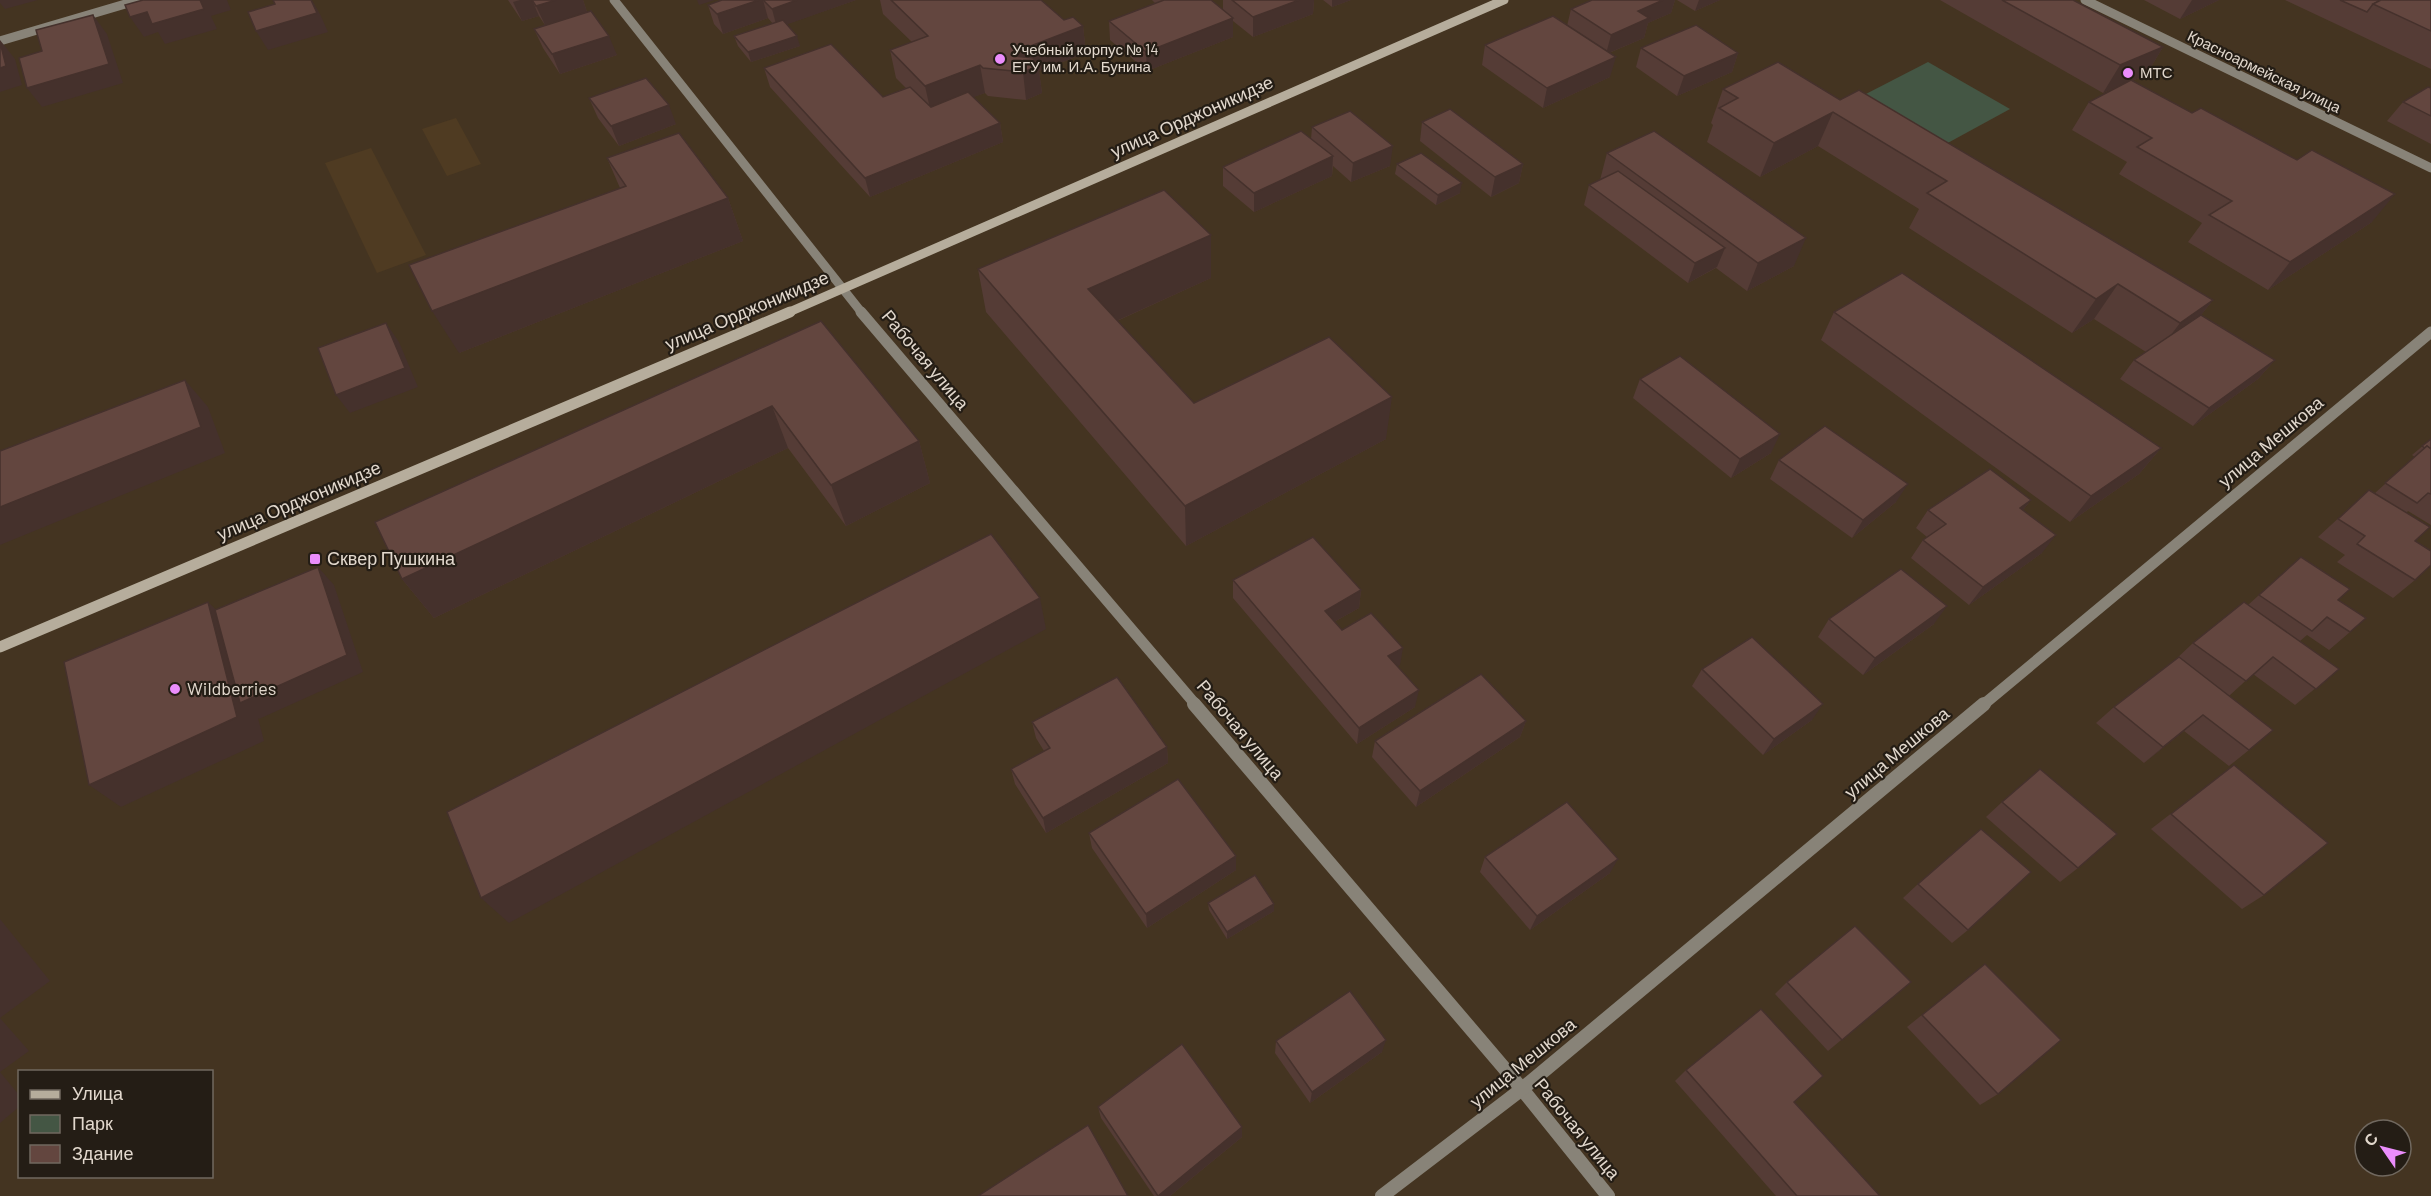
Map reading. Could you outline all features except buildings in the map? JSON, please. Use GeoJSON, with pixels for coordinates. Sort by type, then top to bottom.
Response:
{"type":"FeatureCollection","features":[{"type":"Feature","properties":{"kind":"main road","name":"улица Орджоникидзе"},"geometry":{"type":"LineString","coordinates":[[0,647],[842,290],[1504,0]]}},
{"type":"Feature","properties":{"kind":"street"},"geometry":{"type":"LineString","coordinates":[[0,41],[139,0]]}},
{"type":"Feature","properties":{"kind":"street","name":"Рабочая улица"},"geometry":{"type":"LineString","coordinates":[[614,0],[842,290],[1522,1089],[1608,1196]]}},
{"type":"Feature","properties":{"kind":"street","name":"Красноармейская улица"},"geometry":{"type":"LineString","coordinates":[[2085,0],[2431,168]]}},
{"type":"Feature","properties":{"kind":"street","name":"улица Мешкова"},"geometry":{"type":"LineString","coordinates":[[1382,1196],[1522,1089],[2431,332]]}},
{"type":"Feature","properties":{"kind":"shaded area"},"geometry":{"type":"Polygon","coordinates":[[[456,118],[481,164],[447,176],[422,129],[456,118]]]}},
{"type":"Feature","properties":{"kind":"shaded area"},"geometry":{"type":"Polygon","coordinates":[[[371,148],[426,255],[377,273],[325,163],[371,148]]]}},
{"type":"Feature","properties":{"kind":"green space"},"geometry":{"type":"Polygon","coordinates":[[[1928,62],[2010,109],[1911,163],[1829,113],[1928,62]]]}},
{"type":"Feature","properties":{"kind":"place","name":"Учебный корпус № 14 ЕГУ им. И.А. Бунина"},"geometry":{"type":"Point","coordinates":[1000,59]}},
{"type":"Feature","properties":{"kind":"place","name":"МТС"},"geometry":{"type":"Point","coordinates":[2128,73]}},
{"type":"Feature","properties":{"kind":"place","name":"Сквер Пушкина"},"geometry":{"type":"Point","coordinates":[315,559]}},
{"type":"Feature","properties":{"kind":"place","name":"Wildberries"},"geometry":{"type":"Point","coordinates":[175,689]}}]}
